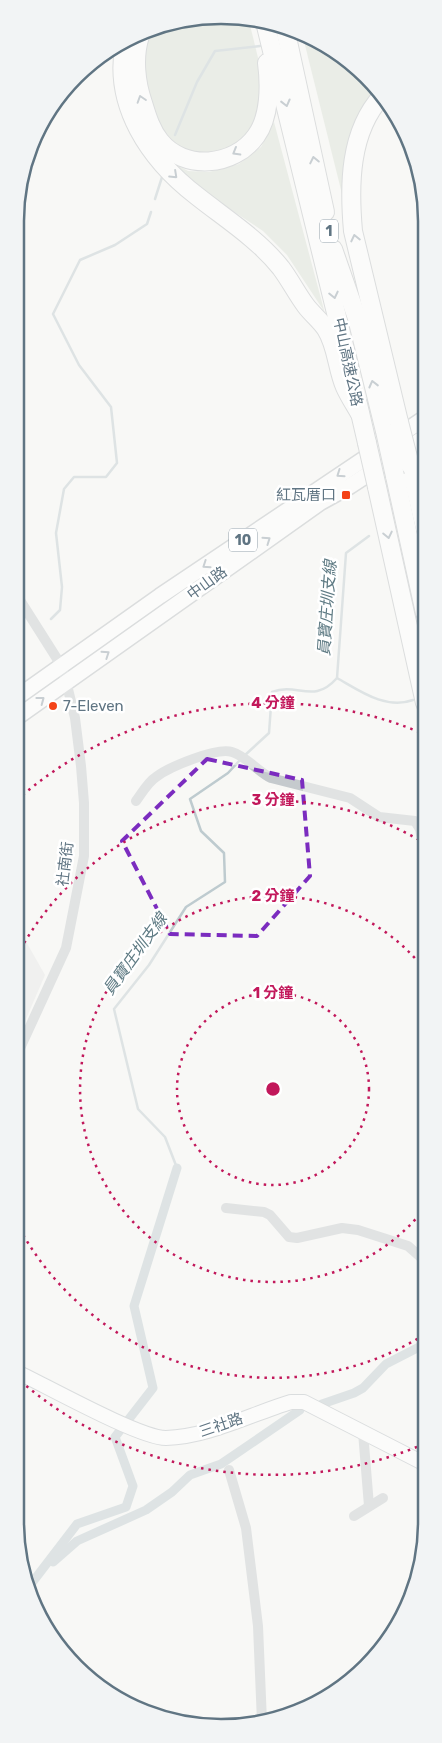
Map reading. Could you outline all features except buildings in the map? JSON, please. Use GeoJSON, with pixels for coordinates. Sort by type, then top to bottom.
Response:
{"type":"FeatureCollection","features":[{"type":"Feature","properties":{"kind":"highway"},"geometry":{"type":"LineString","coordinates":[[138,42],[136,51],[139,92],[155,134],[161,143],[176,155],[206,163],[221,160],[237,153],[256,136],[262,124],[270,80],[262,28]]}},
{"type":"Feature","properties":{"kind":"highway","name":"中山高速公路"},"geometry":{"type":"LineString","coordinates":[[267,29],[333,291],[418,671]]}},
{"type":"Feature","properties":{"kind":"highway","name":"中山高速公路"},"geometry":{"type":"LineString","coordinates":[[287,35],[335,255],[392,427],[395,476],[418,581]]}},
{"type":"Feature","properties":{"kind":"highway"},"geometry":{"type":"LineString","coordinates":[[124,49],[122,67],[124,87],[129,108],[142,138],[158,159],[189,190],[244,233],[279,266],[306,306],[327,330],[345,386],[360,414]]}},
{"type":"Feature","properties":{"kind":"highway"},"geometry":{"type":"LineString","coordinates":[[378,103],[356,144],[351,203],[354,232],[392,427],[410,465],[418,499]]}},
{"type":"Feature","properties":{"kind":"main road","name":"中山路"},"geometry":{"type":"LineString","coordinates":[[24,692],[61,664],[418,423]]}},
{"type":"Feature","properties":{"kind":"main road","name":"中山路"},"geometry":{"type":"LineString","coordinates":[[24,712],[321,502],[350,486],[418,442]]}},
{"type":"Feature","properties":{"kind":"street","name":"社南街"},"geometry":{"type":"LineString","coordinates":[[24,606],[61,664],[75,718],[84,803],[84,856],[66,948],[24,1040]]}},
{"type":"Feature","properties":{"kind":"street"},"geometry":{"type":"LineString","coordinates":[[136,801],[154,778],[174,766],[223,750],[234,752],[260,773],[271,778],[350,798],[379,817],[415,821],[418,826]]}},
{"type":"Feature","properties":{"kind":"street"},"geometry":{"type":"LineString","coordinates":[[226,1208],[264,1212],[270,1215],[289,1237],[297,1238],[342,1228],[358,1230],[408,1246],[418,1255]]}},
{"type":"Feature","properties":{"kind":"street","name":"三社路"},"geometry":{"type":"LineString","coordinates":[[24,1375],[120,1422],[164,1438],[194,1434],[291,1402],[304,1402],[418,1460]]}},
{"type":"Feature","properties":{"kind":"street"},"geometry":{"type":"LineString","coordinates":[[363,1432],[369,1506]]}},
{"type":"Feature","properties":{"kind":"street"},"geometry":{"type":"LineString","coordinates":[[229,1470],[246,1528],[258,1626],[262,1715]]}},
{"type":"Feature","properties":{"kind":"street"},"geometry":{"type":"LineString","coordinates":[[354,1516],[383,1498]]}},
{"type":"Feature","properties":{"kind":"highlighted area"},"geometry":{"type":"Polygon","coordinates":[[[207,759],[302,780],[310,876],[257,936],[170,934],[122,841],[207,759]]]}},
{"type":"Feature","properties":{"kind":"shaded area"},"geometry":{"type":"Polygon","coordinates":[[[234,24],[250,26],[263,78],[263,108],[246,137],[228,151],[203,156],[181,151],[163,138],[141,74],[145,39],[170,30],[195,25],[234,24]]]}},
{"type":"Feature","properties":{"kind":"shaded area"},"geometry":{"type":"Polygon","coordinates":[[[304,42],[331,57],[351,73],[377,101],[346,210],[304,42]]]}},
{"type":"Feature","properties":{"kind":"shaded area"},"geometry":{"type":"Polygon","coordinates":[[[274,122],[324,311],[287,255],[263,231],[198,188],[158,155],[188,171],[209,172],[239,164],[261,147],[274,122]]]}},
{"type":"Feature","properties":{"kind":"shaded area"},"geometry":{"type":"Polygon","coordinates":[[[24,938],[45,975],[24,1024],[24,938]]]}},
{"type":"Feature","properties":{"kind":"waterway"},"geometry":{"type":"LineString","coordinates":[[175,135],[197,82],[215,51],[260,46]]}},
{"type":"Feature","properties":{"kind":"waterway"},"geometry":{"type":"LineString","coordinates":[[155,199],[163,174]]}},
{"type":"Feature","properties":{"kind":"waterway"},"geometry":{"type":"LineString","coordinates":[[51,619],[60,610],[62,587],[56,533],[64,489],[74,477],[106,477],[117,463],[111,407],[79,365],[53,314],[80,260],[115,245],[147,224],[151,212]]}},
{"type":"Feature","properties":{"kind":"waterway","name":"員寶庄圳支線"},"geometry":{"type":"LineString","coordinates":[[244,756],[269,733],[272,692],[290,689],[313,692],[328,686],[337,678],[346,553],[369,536]]}},
{"type":"Feature","properties":{"kind":"waterway"},"geometry":{"type":"LineString","coordinates":[[337,678],[383,701],[393,703],[413,700]]}},
{"type":"Feature","properties":{"kind":"waterway","name":"員寶庄圳支線"},"geometry":{"type":"LineString","coordinates":[[177,1168],[165,1137],[138,1109],[114,1009],[149,965],[186,907],[225,882],[224,853],[201,831],[190,799],[228,773],[240,760]]}},
{"type":"Feature","properties":{"kind":"waterway","name":"員寶庄圳支線"},"geometry":{"type":"LineString","coordinates":[[33,1582],[77,1524],[126,1507],[133,1486],[115,1437],[153,1388],[134,1306],[177,1168]]}},
{"type":"Feature","properties":{"kind":"waterway"},"geometry":{"type":"LineString","coordinates":[[322,1404],[363,1388],[386,1364],[418,1348]]}},
{"type":"Feature","properties":{"kind":"waterway"},"geometry":{"type":"LineString","coordinates":[[53,1562],[77,1541],[146,1510],[172,1492],[190,1475],[221,1464],[300,1410]]}},
{"type":"Feature","properties":{"kind":"place","name":"紅瓦厝口"},"geometry":{"type":"Point","coordinates":[346,495]}},
{"type":"Feature","properties":{"kind":"place","name":"7-Eleven"},"geometry":{"type":"Point","coordinates":[53,706]}}]}
